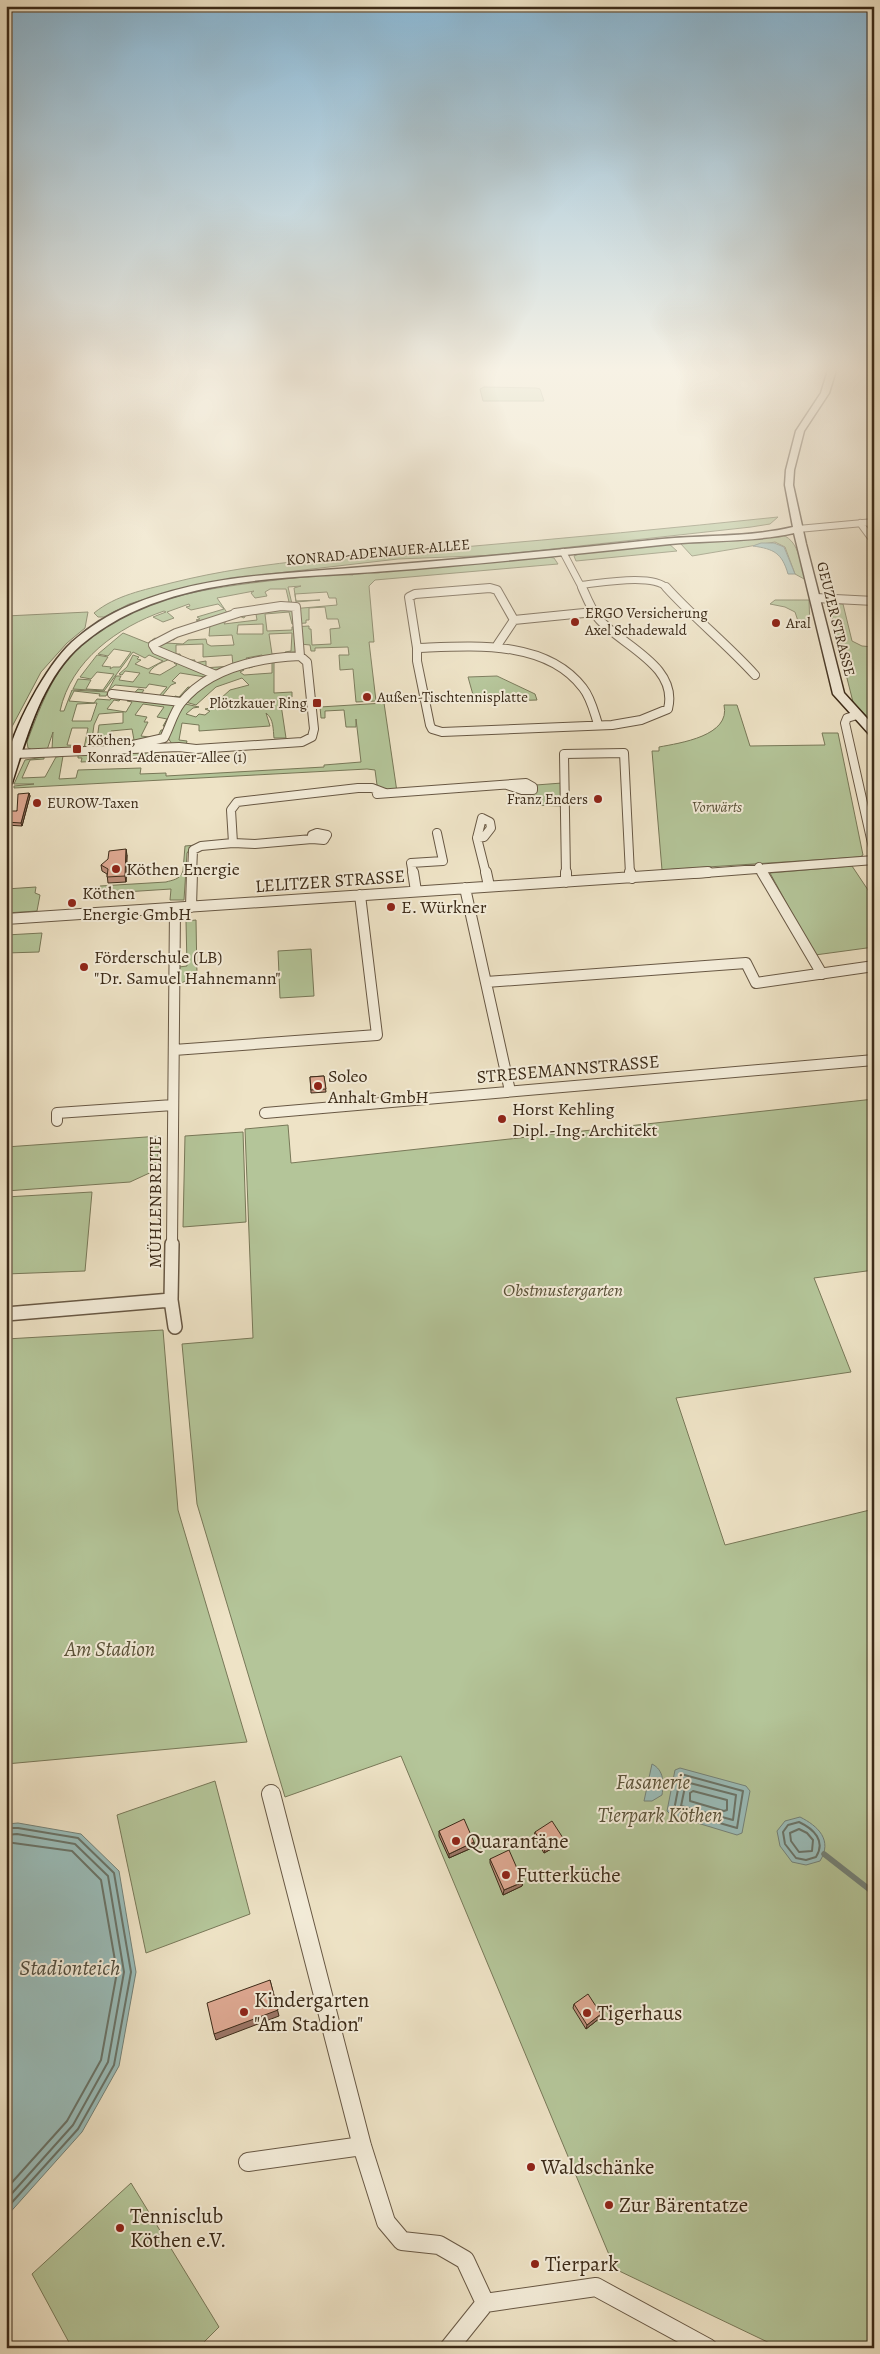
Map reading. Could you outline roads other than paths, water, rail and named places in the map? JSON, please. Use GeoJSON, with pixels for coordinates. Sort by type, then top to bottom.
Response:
{"type":"FeatureCollection","features":[{"type":"Feature","properties":{"kind":"main road","name":"GEUZER STRASSE"},"geometry":{"type":"LineString","coordinates":[[790,477],[789,482],[795,517],[839,694],[874,733]]}},
{"type":"Feature","properties":{"kind":"main road"},"geometry":{"type":"LineString","coordinates":[[777,527],[790,518],[795,517]]}},
{"type":"Feature","properties":{"kind":"main road","name":"KONRAD-ADENAUER-ALLEE"},"geometry":{"type":"LineString","coordinates":[[703,538],[777,527],[798,529]]}},
{"type":"Feature","properties":{"kind":"main road","name":"KONRAD-ADENAUER-ALLEE"},"geometry":{"type":"LineString","coordinates":[[6,783],[15,754],[42,690],[56,666],[77,644],[102,625],[128,611],[175,594],[221,585],[280,577],[798,529]]}},
{"type":"Feature","properties":{"kind":"street"},"geometry":{"type":"LineString","coordinates":[[798,529],[874,522]]}},
{"type":"Feature","properties":{"kind":"street"},"geometry":{"type":"LineString","coordinates":[[860,523],[874,542]]}},
{"type":"Feature","properties":{"kind":"street"},"geometry":{"type":"LineString","coordinates":[[514,620],[497,590],[493,588],[415,594],[409,599],[417,648],[417,661],[430,725],[437,731],[620,724],[649,718],[664,712],[670,703],[664,677],[656,667],[609,628],[594,612],[563,552]]}},
{"type":"Feature","properties":{"kind":"street"},"geometry":{"type":"LineString","coordinates":[[581,585],[634,580],[647,580],[666,585],[686,609],[740,658],[755,675]]}},
{"type":"Feature","properties":{"kind":"street"},"geometry":{"type":"LineString","coordinates":[[816,598],[874,601]]}},
{"type":"Feature","properties":{"kind":"street"},"geometry":{"type":"LineString","coordinates":[[216,675],[154,648],[155,643],[191,627],[241,612],[281,606],[296,607],[300,656]]}},
{"type":"Feature","properties":{"kind":"street"},"geometry":{"type":"LineString","coordinates":[[496,646],[514,620],[594,612]]}},
{"type":"Feature","properties":{"kind":"street"},"geometry":{"type":"LineString","coordinates":[[417,648],[496,646],[529,654],[566,671],[584,690],[598,724]]}},
{"type":"Feature","properties":{"kind":"street"},"geometry":{"type":"LineString","coordinates":[[300,656],[307,662],[314,729],[314,734],[310,739],[296,743],[196,749],[178,747],[162,741],[181,702],[216,675],[248,663],[278,657],[300,656]]}},
{"type":"Feature","properties":{"kind":"street"},"geometry":{"type":"LineString","coordinates":[[112,694],[181,702]]}},
{"type":"Feature","properties":{"kind":"street"},"geometry":{"type":"LineString","coordinates":[[857,715],[847,718],[845,723],[874,852]]}},
{"type":"Feature","properties":{"kind":"street"},"geometry":{"type":"LineString","coordinates":[[15,754],[116,749],[162,741],[169,741],[178,747]]}},
{"type":"Feature","properties":{"kind":"street"},"geometry":{"type":"LineString","coordinates":[[566,882],[564,754],[624,753],[629,870],[632,878]]}},
{"type":"Feature","properties":{"kind":"street"},"geometry":{"type":"LineString","coordinates":[[233,843],[231,810],[237,802],[344,791],[359,796],[507,785]]}},
{"type":"Feature","properties":{"kind":"street","name":"LELITZER STRASSE"},"geometry":{"type":"LineString","coordinates":[[416,891],[411,863],[443,861],[438,833]]}},
{"type":"Feature","properties":{"kind":"street"},"geometry":{"type":"LineString","coordinates":[[191,908],[193,850],[201,846],[312,838]]}},
{"type":"Feature","properties":{"kind":"street"},"geometry":{"type":"LineString","coordinates":[[477,838],[489,886]]}},
{"type":"Feature","properties":{"kind":"street","name":"LELITZER STRASSE"},"geometry":{"type":"LineString","coordinates":[[6,919],[191,908],[874,860]]}},
{"type":"Feature","properties":{"kind":"street"},"geometry":{"type":"LineString","coordinates":[[759,868],[822,974]]}},
{"type":"Feature","properties":{"kind":"street"},"geometry":{"type":"LineString","coordinates":[[466,888],[510,1091]]}},
{"type":"Feature","properties":{"kind":"street"},"geometry":{"type":"LineString","coordinates":[[174,1050],[377,1035],[360,895]]}},
{"type":"Feature","properties":{"kind":"street","name":"MÜHLENBREITE"},"geometry":{"type":"LineString","coordinates":[[175,908],[171,1300],[175,1327]]}},
{"type":"Feature","properties":{"kind":"street"},"geometry":{"type":"LineString","coordinates":[[486,982],[746,963],[756,983],[874,966]]}},
{"type":"Feature","properties":{"kind":"street","name":"STRESEMANNSTRASSE"},"geometry":{"type":"LineString","coordinates":[[265,1113],[874,1060]]}},
{"type":"Feature","properties":{"kind":"street"},"geometry":{"type":"LineString","coordinates":[[57,1121],[57,1113],[173,1104]]}},
{"type":"Feature","properties":{"kind":"street"},"geometry":{"type":"LineString","coordinates":[[6,1314],[171,1300]]}},
{"type":"Feature","properties":{"kind":"street"},"geometry":{"type":"LineString","coordinates":[[271,1794],[362,2146],[386,2222],[402,2241],[439,2245],[465,2260],[485,2303]]}},
{"type":"Feature","properties":{"kind":"street"},"geometry":{"type":"LineString","coordinates":[[248,2162],[362,2146]]}},
{"type":"Feature","properties":{"kind":"street"},"geometry":{"type":"LineString","coordinates":[[449,2348],[485,2303],[596,2287],[708,2348]]}},
{"type":"Feature","properties":{"kind":"water"},"geometry":{"type":"Polygon","coordinates":[[[761,543],[774,543],[784,547],[795,574],[788,574],[783,561],[776,553],[753,546],[761,543]]]}},
{"type":"Feature","properties":{"kind":"water"},"geometry":{"type":"Polygon","coordinates":[[[652,1764],[661,1773],[662,1795],[652,1801],[644,1801],[652,1764]]]}},
{"type":"Feature","properties":{"kind":"water"},"geometry":{"type":"Polygon","coordinates":[[[680,1768],[746,1786],[750,1791],[742,1833],[737,1835],[671,1815],[667,1811],[675,1770],[680,1768]]]}},
{"type":"Feature","properties":{"kind":"water"},"geometry":{"type":"Polygon","coordinates":[[[800,1817],[818,1829],[822,1834],[825,1847],[820,1861],[806,1865],[792,1862],[780,1846],[777,1831],[785,1821],[800,1817]]]}},
{"type":"Feature","properties":{"kind":"water","name":"Stadionteich"},"geometry":{"type":"Polygon","coordinates":[[[18,1823],[81,1834],[119,1871],[136,1972],[119,2066],[82,2132],[6,2217],[6,1824],[18,1823]]]}},
{"type":"Feature","properties":{"kind":"waterway"},"geometry":{"type":"LineString","coordinates":[[824,1854],[874,1893]]}},
{"type":"Feature","properties":{"kind":"place","name":"ERGO Versicherung Axel Schadewald"},"geometry":{"type":"Point","coordinates":[575,622]}},
{"type":"Feature","properties":{"kind":"place","name":"Aral"},"geometry":{"type":"Point","coordinates":[776,623]}},
{"type":"Feature","properties":{"kind":"place","name":"Außen-Tischtennisplatte"},"geometry":{"type":"Point","coordinates":[367,697]}},
{"type":"Feature","properties":{"kind":"place","name":"Plötzkauer Ring"},"geometry":{"type":"Point","coordinates":[317,703]}},
{"type":"Feature","properties":{"kind":"place","name":"Köthen, Konrad-Adenauer-Allee (1)"},"geometry":{"type":"Point","coordinates":[77,749]}},
{"type":"Feature","properties":{"kind":"place","name":"Franz Enders"},"geometry":{"type":"Point","coordinates":[598,799]}},
{"type":"Feature","properties":{"kind":"place","name":"EUROW-Taxen"},"geometry":{"type":"Point","coordinates":[37,803]}},
{"type":"Feature","properties":{"kind":"place","name":"Köthen Energie"},"geometry":{"type":"Point","coordinates":[116,869]}},
{"type":"Feature","properties":{"kind":"place","name":"Köthen Energie GmbH"},"geometry":{"type":"Point","coordinates":[72,903]}},
{"type":"Feature","properties":{"kind":"place","name":"E. Würkner"},"geometry":{"type":"Point","coordinates":[391,907]}},
{"type":"Feature","properties":{"kind":"place","name":"Förderschule (LB) \"Dr. Samuel Hahnemann\""},"geometry":{"type":"Point","coordinates":[84,967]}},
{"type":"Feature","properties":{"kind":"place","name":"Soleo Anhalt GmbH"},"geometry":{"type":"Point","coordinates":[318,1086]}},
{"type":"Feature","properties":{"kind":"place","name":"Horst Kehling Dipl.-Ing. Architekt"},"geometry":{"type":"Point","coordinates":[502,1119]}},
{"type":"Feature","properties":{"kind":"place","name":"Quarantäne"},"geometry":{"type":"Point","coordinates":[456,1841]}},
{"type":"Feature","properties":{"kind":"place","name":"Futterküche"},"geometry":{"type":"Point","coordinates":[506,1875]}},
{"type":"Feature","properties":{"kind":"place","name":"Kindergarten \"Am Stadion\""},"geometry":{"type":"Point","coordinates":[244,2012]}},
{"type":"Feature","properties":{"kind":"place","name":"Tigerhaus"},"geometry":{"type":"Point","coordinates":[587,2013]}},
{"type":"Feature","properties":{"kind":"place","name":"Waldschänke"},"geometry":{"type":"Point","coordinates":[531,2167]}},
{"type":"Feature","properties":{"kind":"place","name":"Zur Bärentatze"},"geometry":{"type":"Point","coordinates":[609,2205]}},
{"type":"Feature","properties":{"kind":"place","name":"Tennisclub Köthen e.V."},"geometry":{"type":"Point","coordinates":[120,2228]}},
{"type":"Feature","properties":{"kind":"place","name":"Tierpark"},"geometry":{"type":"Point","coordinates":[535,2264]}},
{"type":"Feature","properties":{"kind":"park label","name":"Vorwärts"},"geometry":{"type":"Point","coordinates":[717,807]}},
{"type":"Feature","properties":{"kind":"park label","name":"Obstmustergarten"},"geometry":{"type":"Point","coordinates":[563,1290]}},
{"type":"Feature","properties":{"kind":"park label","name":"Am Stadion"},"geometry":{"type":"Point","coordinates":[110,1649]}},
{"type":"Feature","properties":{"kind":"park label","name":"Fasanerie"},"geometry":{"type":"Point","coordinates":[653,1782]}},
{"type":"Feature","properties":{"kind":"park label","name":"Tierpark Köthen"},"geometry":{"type":"Point","coordinates":[660,1815]}}]}
